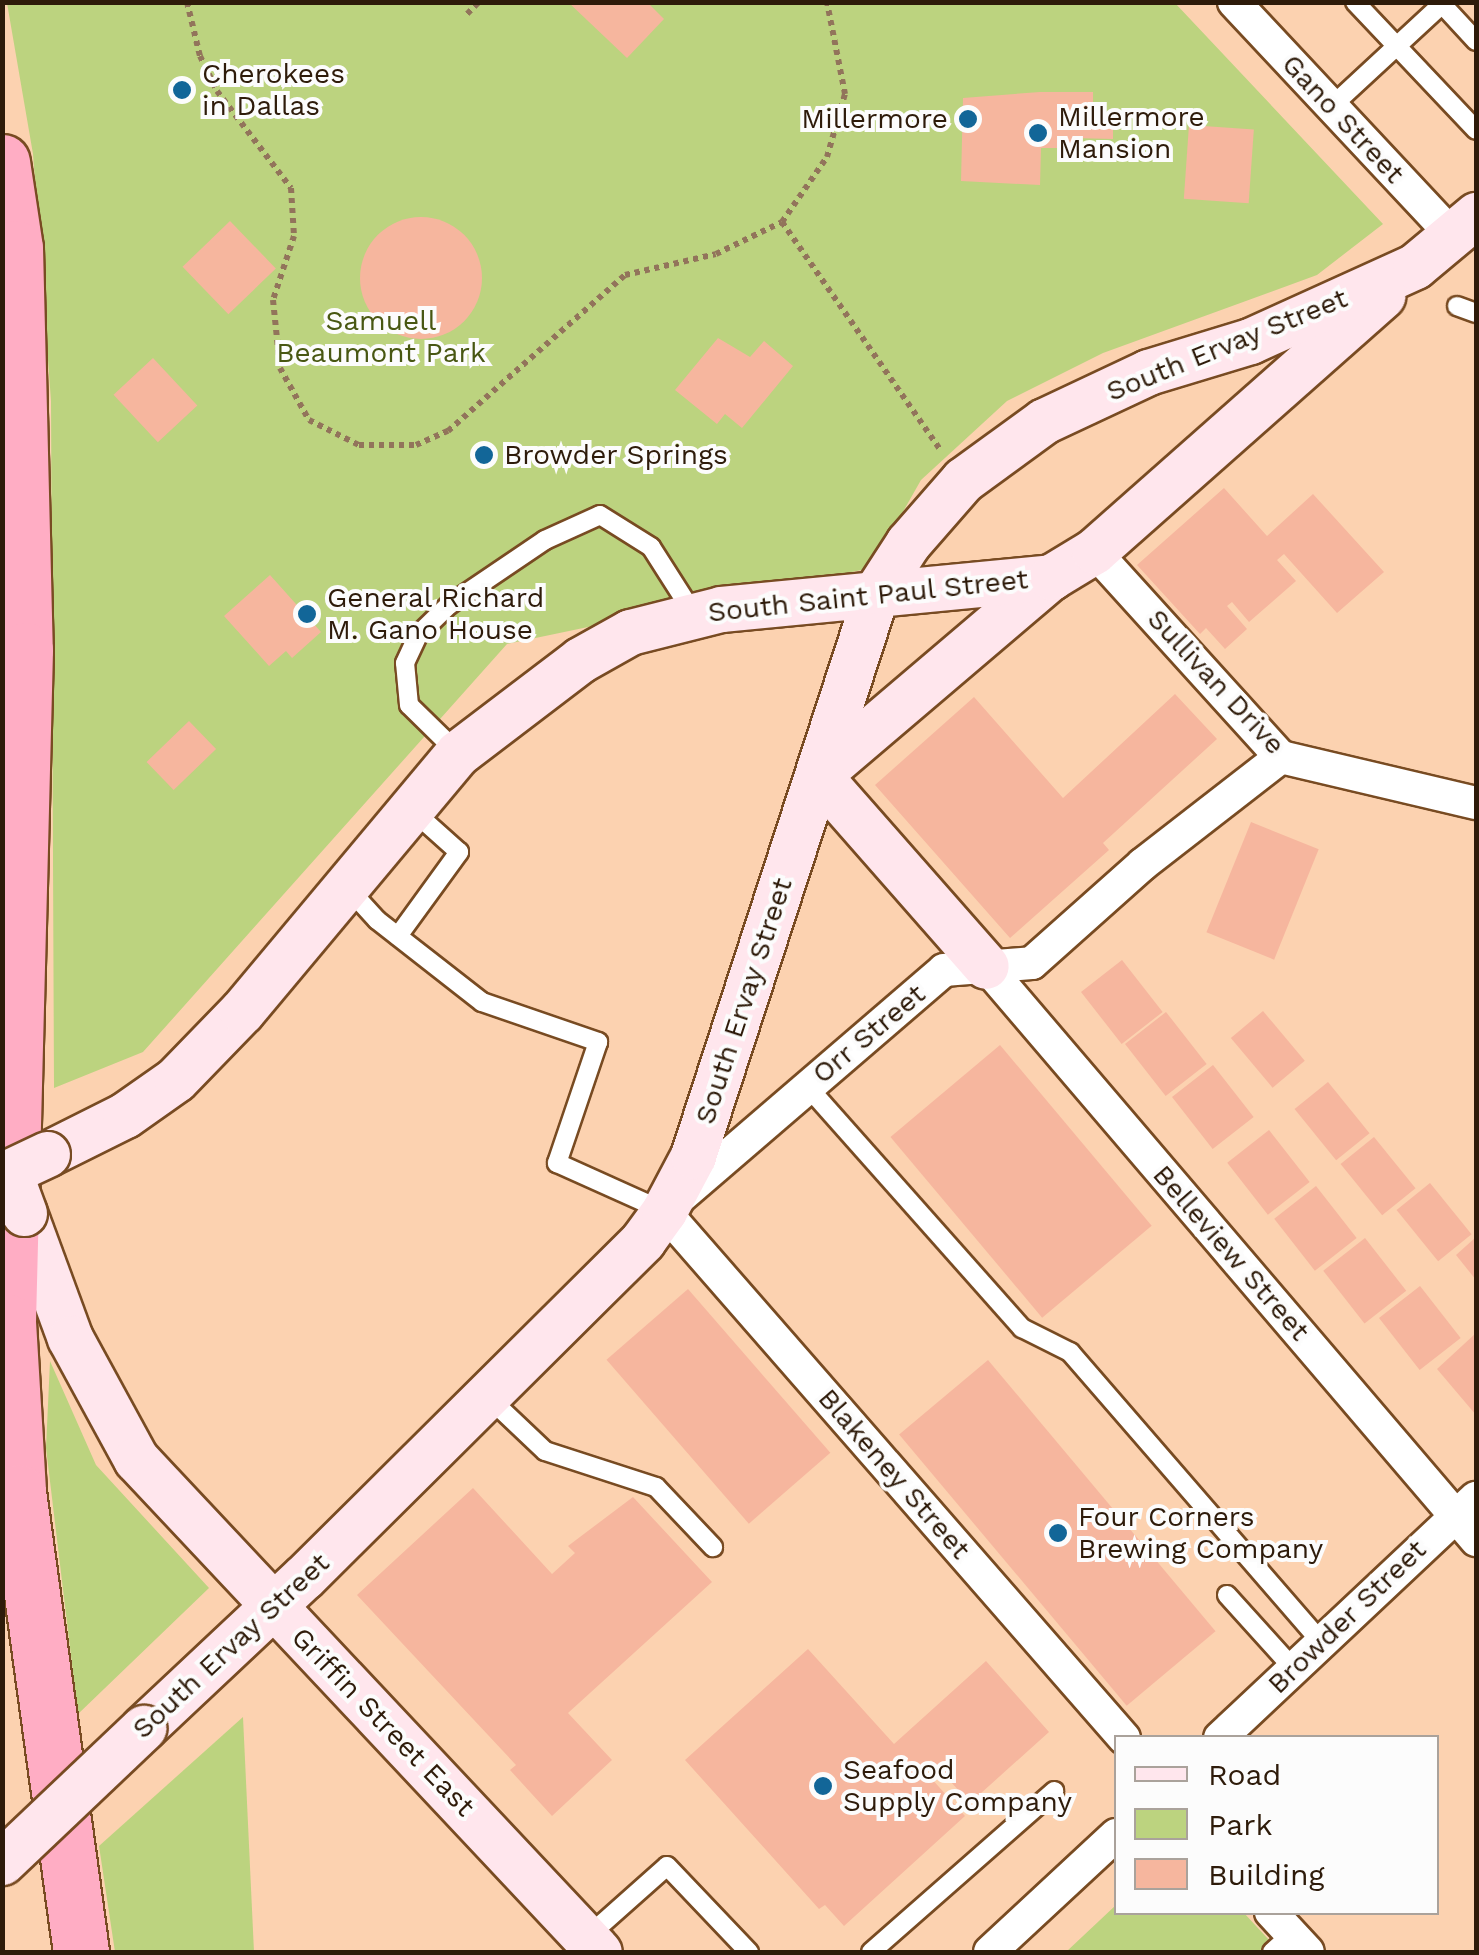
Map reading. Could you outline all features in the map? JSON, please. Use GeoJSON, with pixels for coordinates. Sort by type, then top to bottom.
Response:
{"type":"FeatureCollection","features":[{"type":"Feature","properties":{"kind":"highway"},"geometry":{"type":"LineString","coordinates":[[2,162],[16,248],[23,414],[25,650],[8,1322],[18,1492],[81,1952]]}},
{"type":"Feature","properties":{"kind":"highway"},"geometry":{"type":"LineString","coordinates":[[2,359],[23,414]]}},
{"type":"Feature","properties":{"kind":"main road","name":"South Ervay Street"},"geometry":{"type":"LineString","coordinates":[[2,1862],[274,1607],[487,1396],[664,1211],[693,1156],[878,591],[908,543],[962,480],[1044,421],[1148,372],[1250,341],[1415,266],[1464,225]]}},
{"type":"Feature","properties":{"kind":"main road","name":"South Saint Paul Street"},"geometry":{"type":"LineString","coordinates":[[15,1165],[126,1115],[176,1079],[346,886],[408,806],[458,753],[580,660],[630,632],[694,614],[878,591],[1050,577],[1094,551],[1415,266]]}},
{"type":"Feature","properties":{"kind":"main road"},"geometry":{"type":"LineString","coordinates":[[986,966],[818,775],[1050,577]]}},
{"type":"Feature","properties":{"kind":"main road","name":"Griffin Street East"},"geometry":{"type":"LineString","coordinates":[[15,1165],[36,1245],[70,1338],[136,1459],[592,1945]]}},
{"type":"Feature","properties":{"kind":"street","name":"Gano Street"},"geometry":{"type":"LineString","coordinates":[[1234,2],[1332,106],[1464,225]]}},
{"type":"Feature","properties":{"kind":"street","name":"Sullivan Drive"},"geometry":{"type":"LineString","coordinates":[[1094,551],[1281,757],[1476,803]]}},
{"type":"Feature","properties":{"kind":"street","name":"Orr Street"},"geometry":{"type":"LineString","coordinates":[[664,1211],[944,970],[1032,964],[1143,864],[1281,757]]}},
{"type":"Feature","properties":{"kind":"street","name":"Belleview Street"},"geometry":{"type":"LineString","coordinates":[[986,966],[1470,1518]]}},
{"type":"Feature","properties":{"kind":"street","name":"Blakeney Street"},"geometry":{"type":"LineString","coordinates":[[664,1211],[1121,1735]]}},
{"type":"Feature","properties":{"kind":"street","name":"Browder Street"},"geometry":{"type":"LineString","coordinates":[[1223,1735],[1321,1642],[1470,1518]]}},
{"type":"Feature","properties":{"kind":"street"},"geometry":{"type":"LineString","coordinates":[[990,1952],[1114,1838]]}},
{"type":"Feature","properties":{"kind":"lane"},"geometry":{"type":"LineString","coordinates":[[1355,2],[1476,130]]}},
{"type":"Feature","properties":{"kind":"lane"},"geometry":{"type":"LineString","coordinates":[[1332,106],[1441,3],[1476,41]]}},
{"type":"Feature","properties":{"kind":"lane"},"geometry":{"type":"LineString","coordinates":[[1457,306],[1476,313]]}},
{"type":"Feature","properties":{"kind":"lane"},"geometry":{"type":"LineString","coordinates":[[458,753],[408,705],[405,663],[418,635],[449,605],[545,540],[600,515],[650,547],[694,614]]}},
{"type":"Feature","properties":{"kind":"lane"},"geometry":{"type":"LineString","coordinates":[[398,936],[459,852],[408,806]]}},
{"type":"Feature","properties":{"kind":"lane"},"geometry":{"type":"LineString","coordinates":[[346,886],[398,936],[482,1002],[598,1042],[556,1163],[664,1211]]}},
{"type":"Feature","properties":{"kind":"lane"},"geometry":{"type":"LineString","coordinates":[[807,1086],[1022,1328],[1070,1352],[1321,1642]]}},
{"type":"Feature","properties":{"kind":"lane"},"geometry":{"type":"LineString","coordinates":[[487,1396],[545,1451],[656,1487],[714,1547]]}},
{"type":"Feature","properties":{"kind":"lane"},"geometry":{"type":"LineString","coordinates":[[1227,1595],[1294,1668]]}},
{"type":"Feature","properties":{"kind":"lane"},"geometry":{"type":"LineString","coordinates":[[871,1952],[1054,1790]]}},
{"type":"Feature","properties":{"kind":"lane"},"geometry":{"type":"LineString","coordinates":[[592,1945],[667,1866],[749,1952]]}},
{"type":"Feature","properties":{"kind":"path"},"geometry":{"type":"LineString","coordinates":[[187,2],[200,56],[217,90],[291,188],[294,236],[273,300],[280,368],[309,420],[359,445],[416,445],[448,431],[625,275],[716,254],[782,222],[827,157],[845,94],[827,2]]}},
{"type":"Feature","properties":{"kind":"path"},"geometry":{"type":"LineString","coordinates":[[467,14],[479,2]]}},
{"type":"Feature","properties":{"kind":"path"},"geometry":{"type":"LineString","coordinates":[[782,222],[962,480]]}},
{"type":"Feature","properties":{"kind":"green space","name":"Samuell Beaumont Park"},"geometry":{"type":"Polygon","coordinates":[[[7,3],[1175,3],[1383,224],[1317,275],[1103,353],[1007,401],[921,480],[871,568],[507,644],[143,1052],[54,1088],[51,401],[33,154],[7,3]]]}},
{"type":"Feature","properties":{"kind":"green space"},"geometry":{"type":"Polygon","coordinates":[[[50,1361],[96,1465],[209,1588],[78,1714],[46,1448],[50,1361]]]}},
{"type":"Feature","properties":{"kind":"green space"},"geometry":{"type":"Polygon","coordinates":[[[243,1717],[254,1952],[115,1952],[99,1846],[243,1717]]]}},
{"type":"Feature","properties":{"kind":"green space"},"geometry":{"type":"Polygon","coordinates":[[[1114,1907],[1114,1915],[1246,1915],[1280,1952],[1066,1952],[1114,1907]]]}},
{"type":"Feature","properties":{"kind":"building"},"geometry":{"type":"Polygon","coordinates":[[[568,2],[647,2],[664,19],[627,58],[568,2]]]}},
{"type":"Feature","properties":{"kind":"building","name":"Millermore Mansion"},"geometry":{"type":"Polygon","coordinates":[[[1093,92],[1093,126],[1113,127],[1113,139],[1073,138],[1073,148],[1041,148],[1040,185],[961,181],[963,98],[1093,92]]]}},
{"type":"Feature","properties":{"kind":"building"},"geometry":{"type":"Polygon","coordinates":[[[1189,125],[1254,130],[1249,203],[1184,199],[1189,125]]]}},
{"type":"Feature","properties":{"kind":"building"},"geometry":{"type":"Polygon","coordinates":[[[421,217],[444,222],[464,235],[477,255],[482,278],[477,301],[464,321],[444,334],[421,339],[398,334],[378,321],[365,301],[360,278],[365,255],[378,235],[398,222],[421,217]]]}},
{"type":"Feature","properties":{"kind":"building"},"geometry":{"type":"Polygon","coordinates":[[[230,221],[276,268],[228,314],[183,267],[230,221]]]}},
{"type":"Feature","properties":{"kind":"building"},"geometry":{"type":"Polygon","coordinates":[[[718,338],[750,357],[764,341],[793,366],[742,428],[725,414],[717,424],[675,390],[718,338]]]}},
{"type":"Feature","properties":{"kind":"building"},"geometry":{"type":"Polygon","coordinates":[[[153,358],[197,406],[158,442],[114,395],[153,358]]]}},
{"type":"Feature","properties":{"kind":"building"},"geometry":{"type":"Polygon","coordinates":[[[1224,488],[1267,536],[1313,494],[1384,572],[1337,613],[1284,554],[1277,560],[1296,581],[1249,622],[1232,602],[1227,606],[1247,629],[1225,649],[1206,628],[1200,634],[1137,565],[1224,488]]]}},
{"type":"Feature","properties":{"kind":"building"},"geometry":{"type":"Polygon","coordinates":[[[270,575],[321,632],[292,658],[286,651],[269,666],[224,616],[270,575]]]}},
{"type":"Feature","properties":{"kind":"building"},"geometry":{"type":"Polygon","coordinates":[[[1175,694],[1217,739],[1103,843],[1109,850],[1010,938],[875,785],[974,697],[1063,798],[1175,694]]]}},
{"type":"Feature","properties":{"kind":"building"},"geometry":{"type":"Polygon","coordinates":[[[189,721],[216,749],[174,790],[147,762],[189,721]]]}},
{"type":"Feature","properties":{"kind":"building"},"geometry":{"type":"Polygon","coordinates":[[[1251,822],[1319,849],[1274,960],[1206,932],[1251,822]]]}},
{"type":"Feature","properties":{"kind":"building"},"geometry":{"type":"Polygon","coordinates":[[[1122,960],[1163,1012],[1122,1044],[1081,992],[1122,960]]]}},
{"type":"Feature","properties":{"kind":"building"},"geometry":{"type":"Polygon","coordinates":[[[1263,1011],[1305,1061],[1273,1088],[1231,1038],[1263,1011]]]}},
{"type":"Feature","properties":{"kind":"building"},"geometry":{"type":"Polygon","coordinates":[[[1166,1012],[1207,1064],[1166,1096],[1125,1044],[1166,1012]]]}},
{"type":"Feature","properties":{"kind":"building"},"geometry":{"type":"Polygon","coordinates":[[[1000,1045],[1152,1226],[1042,1318],[890,1137],[1000,1045]]]}},
{"type":"Feature","properties":{"kind":"building"},"geometry":{"type":"Polygon","coordinates":[[[1213,1065],[1254,1117],[1213,1149],[1172,1097],[1213,1065]]]}},
{"type":"Feature","properties":{"kind":"building"},"geometry":{"type":"Polygon","coordinates":[[[1328,1082],[1370,1133],[1336,1160],[1295,1109],[1328,1082]]]}},
{"type":"Feature","properties":{"kind":"building"},"geometry":{"type":"Polygon","coordinates":[[[1269,1130],[1310,1182],[1268,1215],[1227,1163],[1269,1130]]]}},
{"type":"Feature","properties":{"kind":"building"},"geometry":{"type":"Polygon","coordinates":[[[1374,1137],[1416,1188],[1382,1215],[1341,1164],[1374,1137]]]}},
{"type":"Feature","properties":{"kind":"building"},"geometry":{"type":"Polygon","coordinates":[[[1430,1183],[1472,1234],[1438,1261],[1397,1210],[1430,1183]]]}},
{"type":"Feature","properties":{"kind":"building"},"geometry":{"type":"Polygon","coordinates":[[[1316,1186],[1357,1238],[1315,1271],[1274,1219],[1316,1186]]]}},
{"type":"Feature","properties":{"kind":"building"},"geometry":{"type":"Polygon","coordinates":[[[1476,1237],[1476,1280],[1456,1255],[1476,1237]]]}},
{"type":"Feature","properties":{"kind":"building"},"geometry":{"type":"Polygon","coordinates":[[[1365,1238],[1406,1291],[1364,1323],[1323,1271],[1365,1238]]]}},
{"type":"Feature","properties":{"kind":"building"},"geometry":{"type":"Polygon","coordinates":[[[1420,1286],[1461,1338],[1420,1370],[1379,1318],[1420,1286]]]}},
{"type":"Feature","properties":{"kind":"building"},"geometry":{"type":"Polygon","coordinates":[[[688,1289],[830,1453],[749,1524],[606,1360],[688,1289]]]}},
{"type":"Feature","properties":{"kind":"building"},"geometry":{"type":"Polygon","coordinates":[[[1476,1333],[1476,1415],[1437,1369],[1476,1333]]]}},
{"type":"Feature","properties":{"kind":"building","name":"Four Corners Brewing Company"},"geometry":{"type":"Polygon","coordinates":[[[988,1360],[1216,1631],[1127,1706],[899,1435],[988,1360]]]}},
{"type":"Feature","properties":{"kind":"building"},"geometry":{"type":"Polygon","coordinates":[[[473,1488],[552,1574],[575,1553],[568,1546],[633,1497],[712,1582],[568,1713],[612,1760],[552,1816],[510,1770],[516,1765],[357,1595],[473,1488]]]}},
{"type":"Feature","properties":{"kind":"building","name":"Seafood Supply Company"},"geometry":{"type":"Polygon","coordinates":[[[808,1649],[894,1744],[986,1661],[1049,1732],[970,1803],[931,1760],[922,1768],[965,1816],[844,1926],[825,1905],[819,1909],[685,1760],[808,1649]]]}},
{"type":"Feature","properties":{"kind":"place","name":"Cherokees in Dallas"},"geometry":{"type":"Point","coordinates":[182,90]}},
{"type":"Feature","properties":{"kind":"place","name":"Millermore"},"geometry":{"type":"Point","coordinates":[968,119]}},
{"type":"Feature","properties":{"kind":"place","name":"Millermore Mansion"},"geometry":{"type":"Point","coordinates":[1038,133]}},
{"type":"Feature","properties":{"kind":"place","name":"Browder Springs"},"geometry":{"type":"Point","coordinates":[484,455]}},
{"type":"Feature","properties":{"kind":"place","name":"General Richard M. Gano House"},"geometry":{"type":"Point","coordinates":[307,614]}},
{"type":"Feature","properties":{"kind":"place","name":"Four Corners Brewing Company"},"geometry":{"type":"Point","coordinates":[1058,1533]}},
{"type":"Feature","properties":{"kind":"place","name":"Seafood Supply Company"},"geometry":{"type":"Point","coordinates":[823,1786]}}]}
